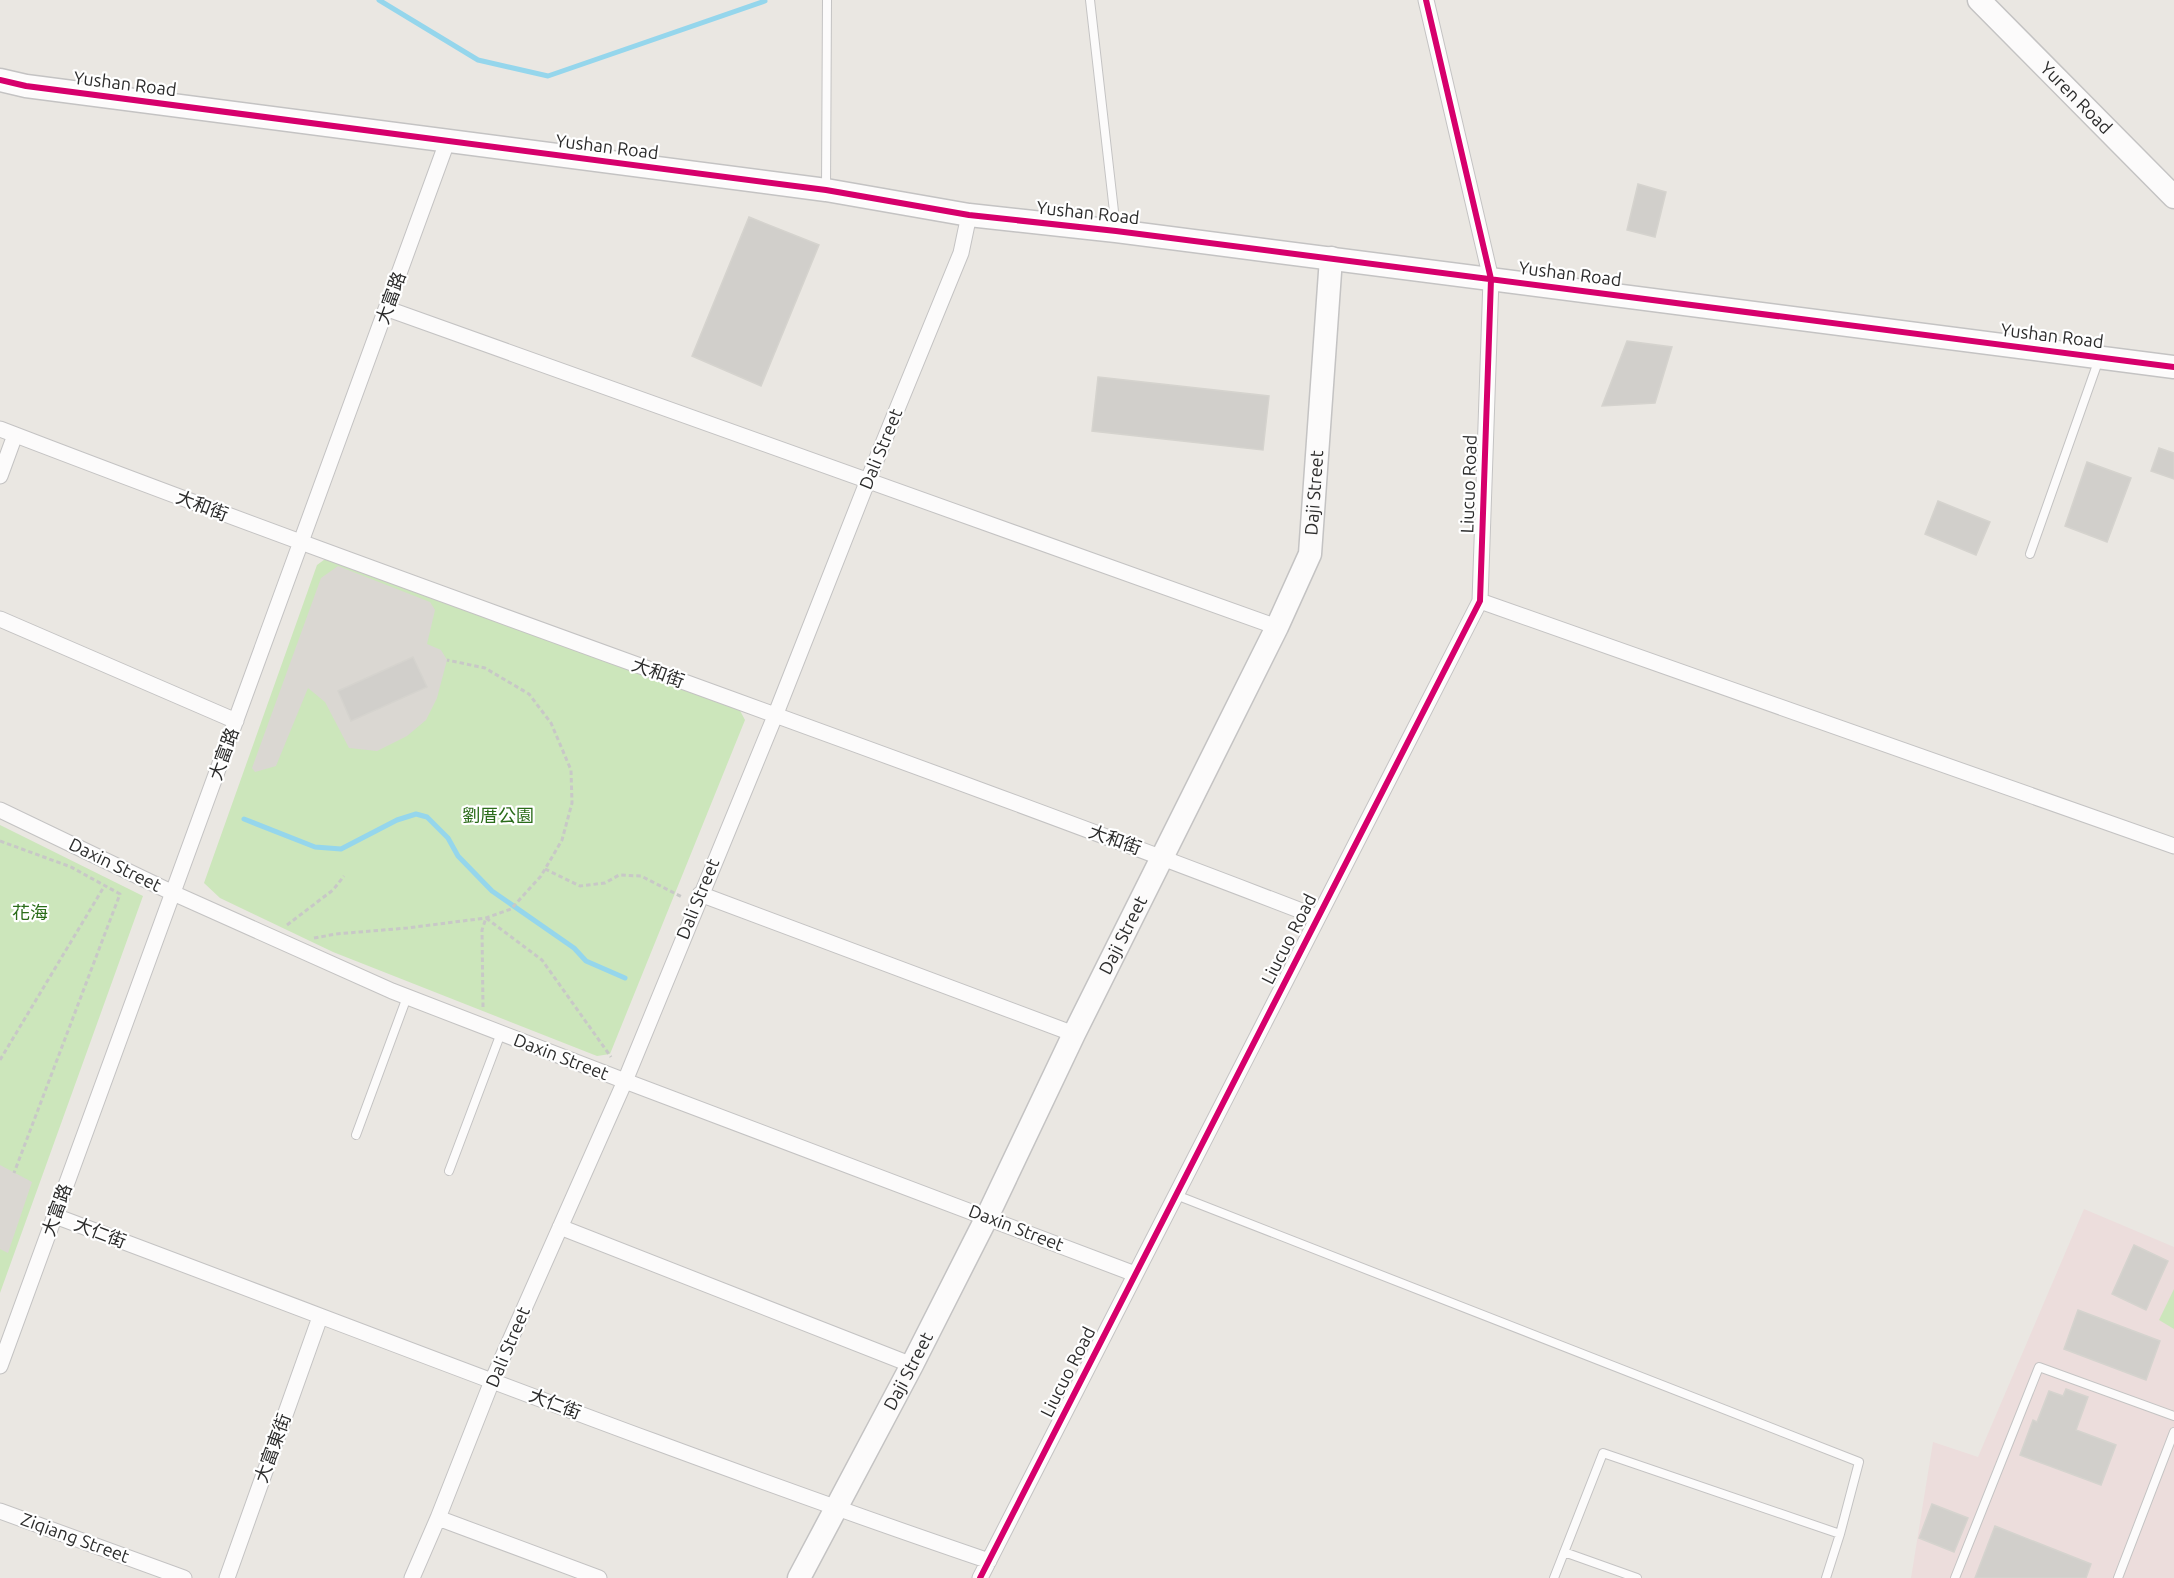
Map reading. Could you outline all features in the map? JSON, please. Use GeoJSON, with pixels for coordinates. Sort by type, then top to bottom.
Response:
{"type":"FeatureCollection","features":[{"type":"Feature","properties":{"kind":"street","name":"Liucuo Road"},"geometry":{"type":"LineString","coordinates":[[980,1578],[1479,601],[1491,279],[1426,0]]}},
{"type":"Feature","properties":{"kind":"street","name":"Yuren Road"},"geometry":{"type":"LineString","coordinates":[[1979,0],[2174,197]]}},
{"type":"Feature","properties":{"kind":"street","name":"Yushan Road"},"geometry":{"type":"LineString","coordinates":[[0,80],[26,86],[826,190],[969,215],[1331,258],[2174,367]]}},
{"type":"Feature","properties":{"kind":"street","name":"大富路"},"geometry":{"type":"LineString","coordinates":[[0,1366],[447,142]]}},
{"type":"Feature","properties":{"kind":"street","name":"Dali Street"},"geometry":{"type":"LineString","coordinates":[[412,1578],[492,1381],[625,1081],[775,716],[961,253],[969,215]]}},
{"type":"Feature","properties":{"kind":"street","name":"Daji Street"},"geometry":{"type":"LineString","coordinates":[[799,1578],[912,1365],[987,1217],[1074,1034],[1277,627],[1310,554],[1331,258]]}},
{"type":"Feature","properties":{"kind":"street"},"geometry":{"type":"LineString","coordinates":[[387,309],[1277,627]]}},
{"type":"Feature","properties":{"kind":"street"},"geometry":{"type":"LineString","coordinates":[[0,476],[7,432]]}},
{"type":"Feature","properties":{"kind":"street","name":"大和街"},"geometry":{"type":"LineString","coordinates":[[7,432],[300,543],[1163,858],[1317,917]]}},
{"type":"Feature","properties":{"kind":"street"},"geometry":{"type":"LineString","coordinates":[[1479,601],[2174,846]]}},
{"type":"Feature","properties":{"kind":"street"},"geometry":{"type":"LineString","coordinates":[[0,619],[236,721]]}},
{"type":"Feature","properties":{"kind":"street","name":"Daxin Street"},"geometry":{"type":"LineString","coordinates":[[0,810],[173,893],[407,997],[1135,1274]]}},
{"type":"Feature","properties":{"kind":"street"},"geometry":{"type":"LineString","coordinates":[[698,899],[1074,1034]]}},
{"type":"Feature","properties":{"kind":"street","name":"大仁街"},"geometry":{"type":"LineString","coordinates":[[55,1216],[836,1509],[989,1561]]}},
{"type":"Feature","properties":{"kind":"street"},"geometry":{"type":"LineString","coordinates":[[560,1227],[912,1365]]}},
{"type":"Feature","properties":{"kind":"street","name":"大富東街"},"geometry":{"type":"LineString","coordinates":[[226,1578],[320,1317]]}},
{"type":"Feature","properties":{"kind":"street","name":"Ziqiang Street"},"geometry":{"type":"LineString","coordinates":[[0,1511],[184,1578]]}},
{"type":"Feature","properties":{"kind":"street"},"geometry":{"type":"LineString","coordinates":[[438,1518],[599,1578]]}},
{"type":"Feature","properties":{"kind":"lane"},"geometry":{"type":"LineString","coordinates":[[826,190],[827,0]]}},
{"type":"Feature","properties":{"kind":"lane"},"geometry":{"type":"LineString","coordinates":[[1090,0],[1116,231]]}},
{"type":"Feature","properties":{"kind":"lane"},"geometry":{"type":"LineString","coordinates":[[2030,554],[2100,357]]}},
{"type":"Feature","properties":{"kind":"lane"},"geometry":{"type":"LineString","coordinates":[[356,1135],[407,997]]}},
{"type":"Feature","properties":{"kind":"lane"},"geometry":{"type":"LineString","coordinates":[[449,1171],[501,1033]]}},
{"type":"Feature","properties":{"kind":"lane"},"geometry":{"type":"LineString","coordinates":[[1176,1195],[1859,1462],[1826,1578]]}},
{"type":"Feature","properties":{"kind":"lane"},"geometry":{"type":"LineString","coordinates":[[1955,1578],[2039,1367],[2174,1416]]}},
{"type":"Feature","properties":{"kind":"lane"},"geometry":{"type":"LineString","coordinates":[[2118,1578],[2173,1436]]}},
{"type":"Feature","properties":{"kind":"lane"},"geometry":{"type":"LineString","coordinates":[[1554,1578],[1603,1453],[1840,1534]]}},
{"type":"Feature","properties":{"kind":"lane"},"geometry":{"type":"LineString","coordinates":[[1564,1552],[1637,1578]]}},
{"type":"Feature","properties":{"kind":"path"},"geometry":{"type":"LineString","coordinates":[[311,939],[336,934],[486,918],[511,909],[541,876],[562,840],[572,803],[571,770],[551,723],[529,694],[484,668],[447,660]]}},
{"type":"Feature","properties":{"kind":"path"},"geometry":{"type":"LineString","coordinates":[[0,841],[71,867],[120,894],[14,1173]]}},
{"type":"Feature","properties":{"kind":"path"},"geometry":{"type":"LineString","coordinates":[[545,869],[580,886],[604,883],[619,875],[641,876],[698,899]]}},
{"type":"Feature","properties":{"kind":"path"},"geometry":{"type":"LineString","coordinates":[[294,930],[285,926],[333,890],[344,876]]}},
{"type":"Feature","properties":{"kind":"path"},"geometry":{"type":"LineString","coordinates":[[0,1060],[105,885]]}},
{"type":"Feature","properties":{"kind":"path"},"geometry":{"type":"LineString","coordinates":[[483,1007],[482,930],[486,918]]}},
{"type":"Feature","properties":{"kind":"path"},"geometry":{"type":"LineString","coordinates":[[486,918],[542,960],[611,1057]]}},
{"type":"Feature","properties":{"kind":"shaded area"},"geometry":{"type":"Polygon","coordinates":[[[338,566],[430,602],[435,610],[427,644],[441,650],[447,660],[437,698],[426,720],[407,736],[377,751],[349,748],[325,702],[308,688],[276,766],[255,772],[252,768],[321,578],[338,566]]]}},
{"type":"Feature","properties":{"kind":"shaded area"},"geometry":{"type":"Polygon","coordinates":[[[0,1165],[32,1182],[8,1253],[0,1249],[0,1165]]]}},
{"type":"Feature","properties":{"kind":"shaded area"},"geometry":{"type":"Polygon","coordinates":[[[2084,1209],[2174,1247],[2174,1578],[1911,1578],[1933,1442],[1978,1457],[2084,1209]]]}},
{"type":"Feature","properties":{"kind":"green space","name":"劉厝公園"},"geometry":{"type":"Polygon","coordinates":[[[332,554],[737,705],[745,720],[610,1054],[597,1056],[333,952],[220,898],[204,883],[317,565],[332,554]]]}},
{"type":"Feature","properties":{"kind":"green space","name":"花海"},"geometry":{"type":"Polygon","coordinates":[[[0,825],[143,896],[0,1293],[0,825]]]}},
{"type":"Feature","properties":{"kind":"green space"},"geometry":{"type":"Polygon","coordinates":[[[2174,1289],[2174,1329],[2159,1320],[2174,1289]]]}},
{"type":"Feature","properties":{"kind":"building"},"geometry":{"type":"Polygon","coordinates":[[[1638,184],[1666,192],[1655,237],[1627,230],[1638,184]]]}},
{"type":"Feature","properties":{"kind":"building"},"geometry":{"type":"Polygon","coordinates":[[[749,217],[819,245],[761,386],[692,356],[749,217]]]}},
{"type":"Feature","properties":{"kind":"building"},"geometry":{"type":"Polygon","coordinates":[[[1627,341],[1672,347],[1655,403],[1602,406],[1627,341]]]}},
{"type":"Feature","properties":{"kind":"building"},"geometry":{"type":"Polygon","coordinates":[[[1098,377],[1269,396],[1263,450],[1092,431],[1098,377]]]}},
{"type":"Feature","properties":{"kind":"building"},"geometry":{"type":"Polygon","coordinates":[[[2159,448],[2174,453],[2174,479],[2151,471],[2159,448]]]}},
{"type":"Feature","properties":{"kind":"building"},"geometry":{"type":"Polygon","coordinates":[[[2087,462],[2131,478],[2107,542],[2065,526],[2087,462]]]}},
{"type":"Feature","properties":{"kind":"building"},"geometry":{"type":"Polygon","coordinates":[[[1938,501],[1990,522],[1976,555],[1925,534],[1938,501]]]}},
{"type":"Feature","properties":{"kind":"building"},"geometry":{"type":"Polygon","coordinates":[[[413,657],[427,687],[351,721],[338,691],[413,657]]]}},
{"type":"Feature","properties":{"kind":"building"},"geometry":{"type":"Polygon","coordinates":[[[2134,1245],[2168,1261],[2146,1310],[2112,1294],[2134,1245]]]}},
{"type":"Feature","properties":{"kind":"building"},"geometry":{"type":"Polygon","coordinates":[[[2078,1310],[2160,1341],[2146,1380],[2064,1349],[2078,1310]]]}},
{"type":"Feature","properties":{"kind":"building"},"geometry":{"type":"Polygon","coordinates":[[[2066,1389],[2088,1397],[2076,1430],[2116,1445],[2101,1485],[2020,1455],[2033,1420],[2037,1422],[2049,1391],[2063,1396],[2066,1389]]]}},
{"type":"Feature","properties":{"kind":"building"},"geometry":{"type":"Polygon","coordinates":[[[1932,1504],[1968,1518],[1954,1552],[1919,1538],[1932,1504]]]}},
{"type":"Feature","properties":{"kind":"building"},"geometry":{"type":"Polygon","coordinates":[[[1995,1526],[2091,1564],[2086,1578],[1975,1578],[1995,1526]]]}},
{"type":"Feature","properties":{"kind":"waterway"},"geometry":{"type":"LineString","coordinates":[[379,0],[478,60],[548,76],[765,1]]}},
{"type":"Feature","properties":{"kind":"waterway"},"geometry":{"type":"LineString","coordinates":[[244,819],[315,847],[341,849],[397,820],[416,814],[427,817],[448,838],[458,856],[492,891],[574,948],[586,961],[625,978]]}},
{"type":"Feature","properties":{"kind":"cycle path"},"geometry":{"type":"LineString","coordinates":[[980,1578],[1480,601],[1491,279],[1426,0]]}},
{"type":"Feature","properties":{"kind":"cycle path"},"geometry":{"type":"LineString","coordinates":[[0,80],[26,86],[826,190],[969,215],[1116,231],[2174,367]]}}]}
